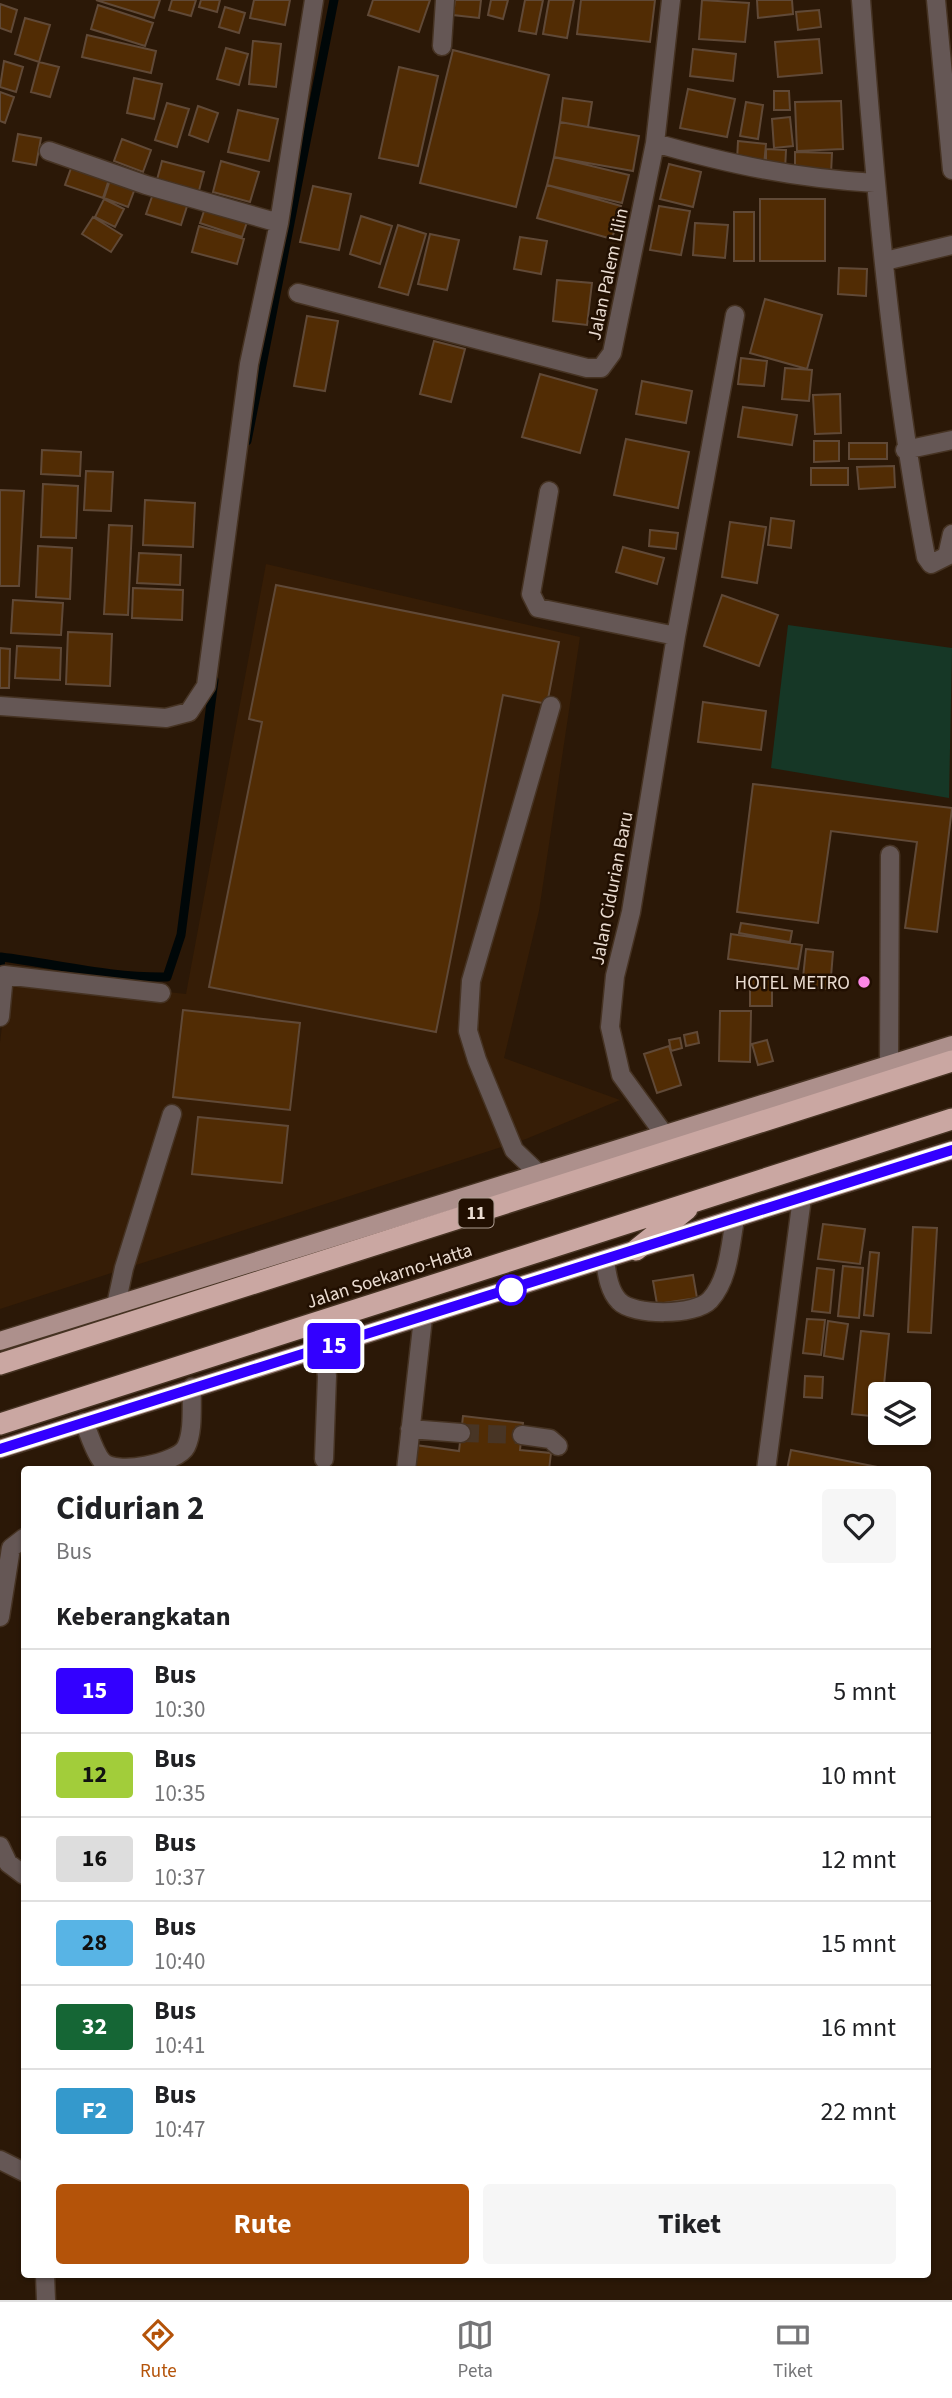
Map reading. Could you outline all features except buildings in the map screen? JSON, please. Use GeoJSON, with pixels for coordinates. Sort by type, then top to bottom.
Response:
{"type":"FeatureCollection","features":[{"type":"Feature","properties":{"kind":"highway","name":"Jalan Soekarno-Hatta"},"geometry":{"type":"LineString","coordinates":[[0,1364],[952,1062]]}},
{"type":"Feature","properties":{"kind":"highway","name":"Jalan Soekarno-Hatta"},"geometry":{"type":"LineString","coordinates":[[0,1424],[952,1119]]}},
{"type":"Feature","properties":{"kind":"highway"},"geometry":{"type":"LineString","coordinates":[[636,1250],[697,1201]]}},
{"type":"Feature","properties":{"kind":"main road"},"geometry":{"type":"LineString","coordinates":[[0,1341],[952,1045]]}},
{"type":"Feature","properties":{"kind":"main road"},"geometry":{"type":"LineString","coordinates":[[0,1449],[952,1150]]}},
{"type":"Feature","properties":{"kind":"street"},"geometry":{"type":"LineString","coordinates":[[0,706],[166,718],[189,712],[205,686],[249,364],[279,223],[314,0]]}},
{"type":"Feature","properties":{"kind":"street"},"geometry":{"type":"LineString","coordinates":[[442,46],[445,0]]}},
{"type":"Feature","properties":{"kind":"street","name":"Jalan Palem Lilin"},"geometry":{"type":"LineString","coordinates":[[298,293],[587,368],[601,368],[612,353],[655,143],[671,0]]}},
{"type":"Feature","properties":{"kind":"street"},"geometry":{"type":"LineString","coordinates":[[861,0],[874,183],[905,450],[926,557],[931,564],[947,556],[952,534]]}},
{"type":"Feature","properties":{"kind":"street"},"geometry":{"type":"LineString","coordinates":[[936,0],[948,73],[952,170]]}},
{"type":"Feature","properties":{"kind":"street"},"geometry":{"type":"LineString","coordinates":[[655,143],[739,166],[814,179],[874,183]]}},
{"type":"Feature","properties":{"kind":"street"},"geometry":{"type":"LineString","coordinates":[[49,151],[146,185],[279,223]]}},
{"type":"Feature","properties":{"kind":"street"},"geometry":{"type":"LineString","coordinates":[[885,261],[952,245]]}},
{"type":"Feature","properties":{"kind":"street","name":"Jalan Cidurian Baru"},"geometry":{"type":"LineString","coordinates":[[664,1134],[621,1075],[610,1027],[615,976],[631,912],[676,636],[735,315]]}},
{"type":"Feature","properties":{"kind":"street"},"geometry":{"type":"LineString","coordinates":[[905,450],[952,440]]}},
{"type":"Feature","properties":{"kind":"street"},"geometry":{"type":"LineString","coordinates":[[549,491],[531,594],[538,608],[676,636]]}},
{"type":"Feature","properties":{"kind":"street"},"geometry":{"type":"LineString","coordinates":[[538,1173],[514,1150],[468,1031],[471,981],[551,706]]}},
{"type":"Feature","properties":{"kind":"street"},"geometry":{"type":"LineString","coordinates":[[889,1064],[890,855]]}},
{"type":"Feature","properties":{"kind":"street"},"geometry":{"type":"LineString","coordinates":[[0,1017],[2,975],[161,993]]}},
{"type":"Feature","properties":{"kind":"street"},"geometry":{"type":"LineString","coordinates":[[116,1305],[124,1268],[172,1114]]}},
{"type":"Feature","properties":{"kind":"street"},"geometry":{"type":"LineString","coordinates":[[767,1466],[802,1198]]}},
{"type":"Feature","properties":{"kind":"street"},"geometry":{"type":"LineString","coordinates":[[605,1261],[617,1299],[628,1308],[678,1312],[708,1303],[723,1282],[735,1219]]}},
{"type":"Feature","properties":{"kind":"street"},"geometry":{"type":"LineString","coordinates":[[406,1466],[423,1318]]}},
{"type":"Feature","properties":{"kind":"street"},"geometry":{"type":"LineString","coordinates":[[323,1349],[327,1376],[324,1459]]}},
{"type":"Feature","properties":{"kind":"street"},"geometry":{"type":"LineString","coordinates":[[135,1466],[181,1454],[187,1446],[192,1387]]}},
{"type":"Feature","properties":{"kind":"street"},"geometry":{"type":"LineString","coordinates":[[84,1422],[101,1460],[109,1466]]}},
{"type":"Feature","properties":{"kind":"street"},"geometry":{"type":"LineString","coordinates":[[410,1429],[461,1433]]}},
{"type":"Feature","properties":{"kind":"street"},"geometry":{"type":"LineString","coordinates":[[522,1435],[550,1439],[558,1446]]}},
{"type":"Feature","properties":{"kind":"street"},"geometry":{"type":"LineString","coordinates":[[91,1466],[97,1449]]}},
{"type":"Feature","properties":{"kind":"street"},"geometry":{"type":"LineString","coordinates":[[0,1617],[11,1548],[21,1540]]}},
{"type":"Feature","properties":{"kind":"street"},"geometry":{"type":"LineString","coordinates":[[0,1846],[8,1863],[21,1873]]}},
{"type":"Feature","properties":{"kind":"street"},"geometry":{"type":"LineString","coordinates":[[0,2160],[21,2170]]}},
{"type":"Feature","properties":{"kind":"street"},"geometry":{"type":"LineString","coordinates":[[45,2278],[46,2300]]}},
{"type":"Feature","properties":{"kind":"shaded area"},"geometry":{"type":"Polygon","coordinates":[[[266,564],[580,637],[539,911],[504,1058],[620,1100],[526,1139],[0,1309],[0,1043],[8,974],[186,994],[266,564]]]}},
{"type":"Feature","properties":{"kind":"green space"},"geometry":{"type":"Polygon","coordinates":[[[788,625],[952,648],[949,798],[771,768],[788,625]]]}},
{"type":"Feature","properties":{"kind":"waterway"},"geometry":{"type":"LineString","coordinates":[[247,441],[334,0]]}},
{"type":"Feature","properties":{"kind":"waterway"},"geometry":{"type":"LineString","coordinates":[[0,967],[1,957],[104,973],[167,977],[181,935],[214,680]]}},
{"type":"Feature","properties":{"kind":"tunnel"},"geometry":{"type":"LineString","coordinates":[[461,1433],[522,1435]]}},
{"type":"Feature","properties":{"kind":"bus line","name":"15"},"geometry":{"type":"LineString","coordinates":[[0,1449],[952,1150]]}},
{"type":"Feature","properties":{"kind":"place","name":"HOTEL METRO"},"geometry":{"type":"Point","coordinates":[864,982]}}]}
